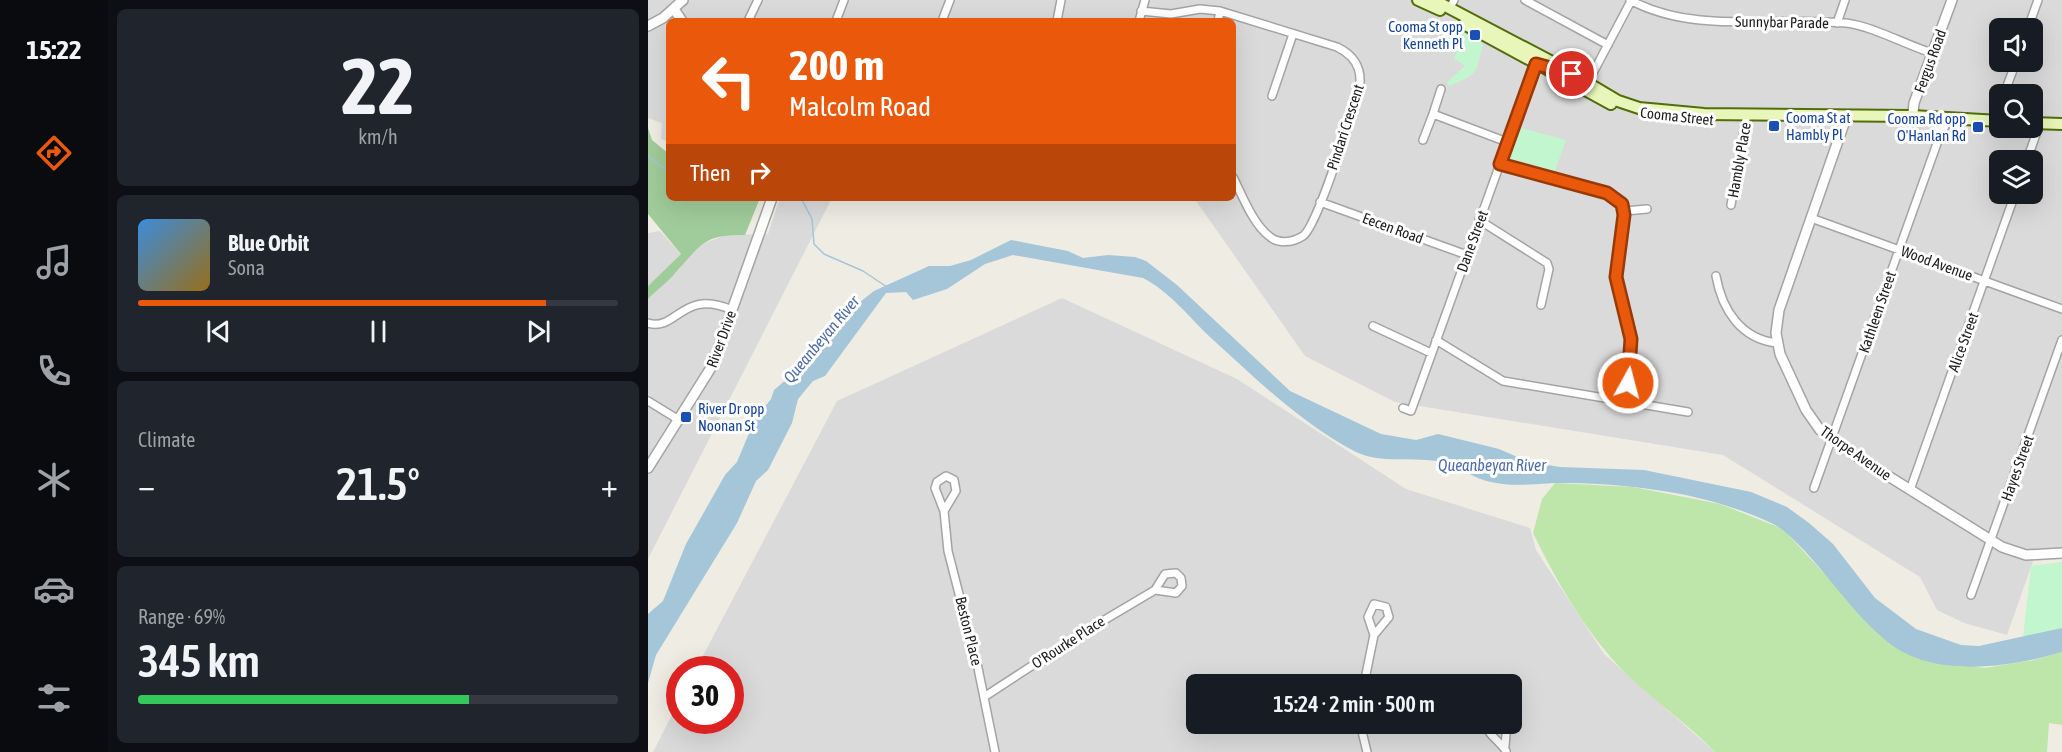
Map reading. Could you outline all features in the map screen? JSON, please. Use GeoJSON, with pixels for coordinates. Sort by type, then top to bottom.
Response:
{"type":"FeatureCollection","features":[{"type":"Feature","properties":{"kind":"main road","name":"Cooma Street"},"geometry":{"type":"LineString","coordinates":[[1418,0],[1450,8],[1536,64],[1586,86]]}},
{"type":"Feature","properties":{"kind":"main road","name":"Cooma Street"},"geometry":{"type":"LineString","coordinates":[[1434,0],[1572,74],[1617,107],[1634,112],[1703,121],[1746,118],[1989,121]]}},
{"type":"Feature","properties":{"kind":"main road"},"geometry":{"type":"LineString","coordinates":[[1510,40],[1533,54],[1536,64],[1572,74]]}},
{"type":"Feature","properties":{"kind":"main road","name":"Cooma Street"},"geometry":{"type":"LineString","coordinates":[[1912,120],[1942,123],[1963,121]]}},
{"type":"Feature","properties":{"kind":"main road"},"geometry":{"type":"LineString","coordinates":[[2043,123],[2062,124]]}},
{"type":"Feature","properties":{"kind":"street"},"geometry":{"type":"LineString","coordinates":[[648,26],[674,9],[683,0]]}},
{"type":"Feature","properties":{"kind":"street"},"geometry":{"type":"LineString","coordinates":[[749,18],[758,0]]}},
{"type":"Feature","properties":{"kind":"street"},"geometry":{"type":"LineString","coordinates":[[838,18],[844,0]]}},
{"type":"Feature","properties":{"kind":"street"},"geometry":{"type":"LineString","coordinates":[[943,18],[950,0]]}},
{"type":"Feature","properties":{"kind":"street"},"geometry":{"type":"LineString","coordinates":[[1058,18],[1061,0]]}},
{"type":"Feature","properties":{"kind":"street"},"geometry":{"type":"LineString","coordinates":[[1139,18],[1144,0]]}},
{"type":"Feature","properties":{"kind":"street"},"geometry":{"type":"LineString","coordinates":[[1525,0],[1608,45]]}},
{"type":"Feature","properties":{"kind":"street"},"geometry":{"type":"LineString","coordinates":[[1586,86],[1630,0]]}},
{"type":"Feature","properties":{"kind":"street","name":"Sunnybar Parade"},"geometry":{"type":"LineString","coordinates":[[1630,0],[1655,12],[1677,16],[1718,20],[1850,24],[1932,53]]}},
{"type":"Feature","properties":{"kind":"street"},"geometry":{"type":"LineString","coordinates":[[1837,22],[1845,0]]}},
{"type":"Feature","properties":{"kind":"street","name":"Fergus Road"},"geometry":{"type":"LineString","coordinates":[[1912,120],[1914,104],[1952,0]]}},
{"type":"Feature","properties":{"kind":"street"},"geometry":{"type":"LineString","coordinates":[[2032,18],[2038,0]]}},
{"type":"Feature","properties":{"kind":"street"},"geometry":{"type":"LineString","coordinates":[[674,9],[680,18]]}},
{"type":"Feature","properties":{"kind":"street","name":"Pindari Crescent"},"geometry":{"type":"LineString","coordinates":[[1141,11],[1171,14],[1200,9],[1220,11],[1347,52],[1357,64],[1362,83],[1312,225],[1303,236],[1289,242],[1278,242],[1267,235],[1236,182]]}},
{"type":"Feature","properties":{"kind":"street"},"geometry":{"type":"LineString","coordinates":[[1219,18],[1220,11]]}},
{"type":"Feature","properties":{"kind":"street"},"geometry":{"type":"LineString","coordinates":[[1272,96],[1293,34]]}},
{"type":"Feature","properties":{"kind":"street","name":"Dane Street"},"geometry":{"type":"LineString","coordinates":[[1403,408],[1411,411],[1536,64]]}},
{"type":"Feature","properties":{"kind":"street"},"geometry":{"type":"LineString","coordinates":[[1423,140],[1441,89]]}},
{"type":"Feature","properties":{"kind":"street"},"geometry":{"type":"LineString","coordinates":[[1433,114],[1508,142]]}},
{"type":"Feature","properties":{"kind":"street","name":"Hambly Place"},"geometry":{"type":"LineString","coordinates":[[1731,206],[1746,118]]}},
{"type":"Feature","properties":{"kind":"street","name":"Thorpe Avenue"},"geometry":{"type":"LineString","coordinates":[[1846,118],[1779,310],[1777,343],[1783,364],[1812,420],[1832,440],[1991,541],[2026,555],[2062,553]]}},
{"type":"Feature","properties":{"kind":"street","name":"Kathleen Street"},"geometry":{"type":"LineString","coordinates":[[1814,488],[1940,135],[1942,123]]}},
{"type":"Feature","properties":{"kind":"street"},"geometry":{"type":"LineString","coordinates":[[1500,164],[1607,193],[1620,200],[1625,212],[1616,277],[1632,345],[1626,402]]}},
{"type":"Feature","properties":{"kind":"street","name":"River Drive"},"geometry":{"type":"LineString","coordinates":[[648,468],[710,372],[771,201]]}},
{"type":"Feature","properties":{"kind":"street","name":"Eecen Road"},"geometry":{"type":"LineString","coordinates":[[1320,202],[1467,255]]}},
{"type":"Feature","properties":{"kind":"street","name":"Alice Street"},"geometry":{"type":"LineString","coordinates":[[1910,490],[2012,204]]}},
{"type":"Feature","properties":{"kind":"street"},"geometry":{"type":"LineString","coordinates":[[1625,212],[1647,209]]}},
{"type":"Feature","properties":{"kind":"street","name":"Wood Avenue"},"geometry":{"type":"LineString","coordinates":[[1811,218],[2062,309]]}},
{"type":"Feature","properties":{"kind":"street"},"geometry":{"type":"LineString","coordinates":[[1479,220],[1547,263],[1549,269],[1541,305]]}},
{"type":"Feature","properties":{"kind":"street"},"geometry":{"type":"LineString","coordinates":[[1716,276],[1724,306],[1731,317],[1757,339],[1777,343]]}},
{"type":"Feature","properties":{"kind":"street"},"geometry":{"type":"LineString","coordinates":[[648,323],[667,322],[701,302],[717,303],[732,310]]}},
{"type":"Feature","properties":{"kind":"street"},"geometry":{"type":"LineString","coordinates":[[1372,326],[1431,353]]}},
{"type":"Feature","properties":{"kind":"street"},"geometry":{"type":"LineString","coordinates":[[1436,340],[1503,381],[1688,412]]}},
{"type":"Feature","properties":{"kind":"street","name":"Hayes Street"},"geometry":{"type":"LineString","coordinates":[[1971,595],[2062,340]]}},
{"type":"Feature","properties":{"kind":"street"},"geometry":{"type":"LineString","coordinates":[[648,401],[678,420]]}},
{"type":"Feature","properties":{"kind":"street","name":"Beston Place"},"geometry":{"type":"LineString","coordinates":[[944,511],[956,491],[954,480],[946,476],[937,482],[935,488],[944,511],[948,551],[995,752]]}},
{"type":"Feature","properties":{"kind":"street","name":"O'Rourke Place"},"geometry":{"type":"LineString","coordinates":[[984,698],[1079,635],[1155,590]]}},
{"type":"Feature","properties":{"kind":"street"},"geometry":{"type":"LineString","coordinates":[[1366,674],[1374,635]]}},
{"type":"Feature","properties":{"kind":"street"},"geometry":{"type":"LineString","coordinates":[[1363,734],[1367,752]]}},
{"type":"Feature","properties":{"kind":"street"},"geometry":{"type":"LineString","coordinates":[[1491,734],[1502,734]]}},
{"type":"Feature","properties":{"kind":"street"},"geometry":{"type":"LineString","coordinates":[[1491,734],[1501,741],[1506,751]]}},
{"type":"Feature","properties":{"kind":"street"},"geometry":{"type":"LineString","coordinates":[[1506,751],[1507,734]]}},
{"type":"Feature","properties":{"kind":"shaded area"},"geometry":{"type":"Polygon","coordinates":[[[648,0],[2062,0],[2062,547],[2037,550],[2007,635],[1964,623],[1937,610],[1920,577],[1723,455],[1395,402],[1305,356],[1196,201],[1236,201],[1236,18],[666,18],[666,141],[661,139],[662,123],[648,118],[648,0]]]}},
{"type":"Feature","properties":{"kind":"shaded area"},"geometry":{"type":"Polygon","coordinates":[[[779,201],[830,201],[648,559],[648,299],[678,271],[697,246],[726,235],[768,234],[779,201]]]}},
{"type":"Feature","properties":{"kind":"shaded area"},"geometry":{"type":"Polygon","coordinates":[[[660,231],[681,254],[648,286],[648,233],[660,231]]]}},
{"type":"Feature","properties":{"kind":"shaded area"},"geometry":{"type":"Polygon","coordinates":[[[1062,298],[1237,379],[1406,489],[1530,528],[1536,550],[1604,654],[1715,752],[653,752],[666,726],[666,734],[744,734],[744,656],[703,656],[837,401],[1062,298]]]}},
{"type":"Feature","properties":{"kind":"green space"},"geometry":{"type":"Polygon","coordinates":[[[1464,33],[1483,44],[1479,62],[1474,72],[1466,79],[1449,86],[1447,82],[1465,66],[1454,58],[1464,33]]]}},
{"type":"Feature","properties":{"kind":"green space"},"geometry":{"type":"Polygon","coordinates":[[[648,128],[652,140],[666,152],[666,201],[759,201],[745,235],[732,235],[706,242],[648,299],[648,286],[681,254],[648,214],[648,128]]]}},
{"type":"Feature","properties":{"kind":"green space"},"geometry":{"type":"Polygon","coordinates":[[[1521,128],[1566,140],[1555,171],[1510,159],[1521,128]]]}},
{"type":"Feature","properties":{"kind":"green space"},"geometry":{"type":"Polygon","coordinates":[[[1555,483],[1633,487],[1720,504],[1783,529],[1857,609],[1934,661],[1985,668],[2034,660],[2062,652],[2062,725],[2049,723],[2047,752],[1715,752],[1619,666],[1590,631],[1565,593],[1533,533],[1542,499],[1555,483]]]}},
{"type":"Feature","properties":{"kind":"green space"},"geometry":{"type":"Polygon","coordinates":[[[2062,562],[2062,628],[2023,638],[2031,566],[2062,562]]]}},
{"type":"Feature","properties":{"kind":"water","name":"Queanbeyan River"},"geometry":{"type":"Polygon","coordinates":[[[1011,240],[1068,251],[1083,258],[1108,255],[1135,257],[1146,261],[1177,285],[1290,391],[1381,434],[1416,440],[1438,434],[1499,449],[1529,462],[1560,467],[1644,470],[1751,492],[1787,507],[1809,523],[1833,544],[1875,598],[1916,629],[1961,645],[1979,646],[2062,628],[2062,652],[2021,662],[1976,667],[1932,663],[1911,656],[1878,634],[1812,559],[1779,527],[1721,504],[1661,490],[1616,485],[1499,484],[1443,462],[1386,459],[1364,455],[1334,439],[1297,413],[1210,337],[1170,297],[1143,278],[1013,255],[985,264],[947,289],[913,300],[906,292],[886,293],[825,376],[813,381],[798,399],[792,423],[768,470],[756,481],[737,523],[656,655],[648,683],[648,614],[663,601],[686,544],[725,475],[737,462],[755,419],[771,399],[774,390],[827,345],[832,328],[841,317],[874,291],[929,266],[950,266],[971,260],[1011,240]]]}},
{"type":"Feature","properties":{"kind":"waterway"},"geometry":{"type":"LineString","coordinates":[[648,156],[666,168]]}},
{"type":"Feature","properties":{"kind":"waterway"},"geometry":{"type":"LineString","coordinates":[[803,201],[812,219],[814,244],[824,254],[863,271],[887,287]]}},
{"type":"Feature","properties":{"kind":"place","name":"Cooma St opp Kenneth Pl"},"geometry":{"type":"Point","coordinates":[1475,35]}},
{"type":"Feature","properties":{"kind":"place","name":"Cooma St at Hambly Pl"},"geometry":{"type":"Point","coordinates":[1774,126]}},
{"type":"Feature","properties":{"kind":"place","name":"Cooma Rd opp O'Hanlan Rd"},"geometry":{"type":"Point","coordinates":[1978,127]}},
{"type":"Feature","properties":{"kind":"place","name":"River Dr opp Noonan St"},"geometry":{"type":"Point","coordinates":[686,417]}},
{"type":"Feature","properties":{"kind":"route"},"geometry":{"type":"LineString","coordinates":[[1572,74],[1551,66],[1536,64],[1500,164],[1607,193],[1620,200],[1624,208],[1624,215],[1616,277],[1631,339],[1628,383]]}}]}
